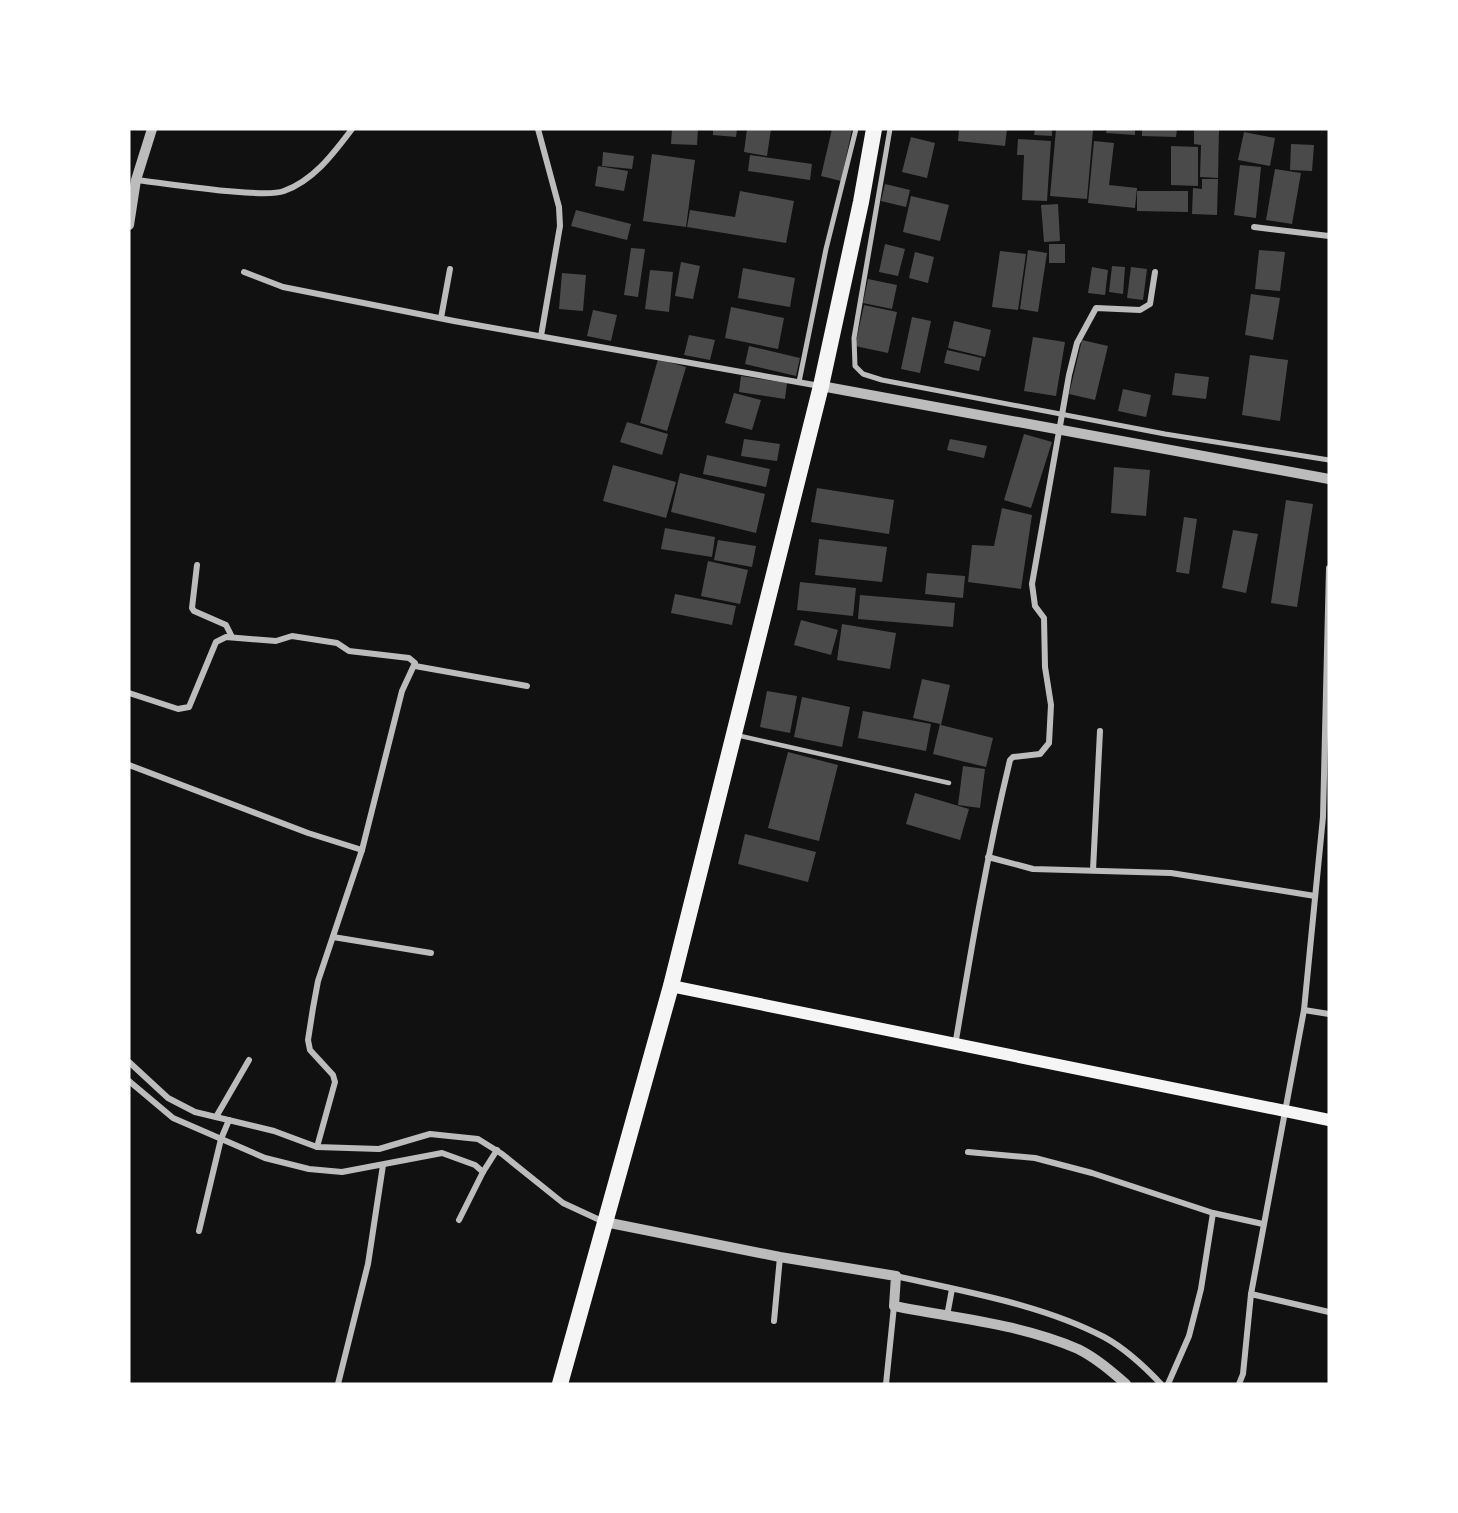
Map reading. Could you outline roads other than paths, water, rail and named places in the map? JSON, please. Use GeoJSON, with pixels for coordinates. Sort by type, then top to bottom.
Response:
{"type":"FeatureCollection","features":[{"type":"Feature","properties":{"kind":"highway"},"geometry":{"type":"LineString","coordinates":[[560,1384],[671,986],[821,387],[861,202],[874,129]]}},
{"type":"Feature","properties":{"kind":"main road"},"geometry":{"type":"LineString","coordinates":[[671,986],[955,1046],[1329,1120]]}},
{"type":"Feature","properties":{"kind":"street"},"geometry":{"type":"LineString","coordinates":[[129,225],[136,180],[152,129]]}},
{"type":"Feature","properties":{"kind":"street"},"geometry":{"type":"LineString","coordinates":[[136,180],[261,193],[282,192],[320,169],[352,129]]}},
{"type":"Feature","properties":{"kind":"street"},"geometry":{"type":"LineString","coordinates":[[538,129],[559,207],[560,226],[541,336]]}},
{"type":"Feature","properties":{"kind":"street"},"geometry":{"type":"LineString","coordinates":[[799,382],[826,249],[856,129]]}},
{"type":"Feature","properties":{"kind":"street"},"geometry":{"type":"LineString","coordinates":[[890,129],[854,338],[855,366],[863,374],[882,380],[1165,434],[1329,460]]}},
{"type":"Feature","properties":{"kind":"street"},"geometry":{"type":"LineString","coordinates":[[1254,227],[1329,236]]}},
{"type":"Feature","properties":{"kind":"street"},"geometry":{"type":"LineString","coordinates":[[441,318],[450,268]]}},
{"type":"Feature","properties":{"kind":"street"},"geometry":{"type":"LineString","coordinates":[[244,272],[283,287],[441,318],[1329,479]]}},
{"type":"Feature","properties":{"kind":"street"},"geometry":{"type":"LineString","coordinates":[[955,1046],[982,879],[1010,760],[1013,757],[1040,754],[1049,743],[1051,705],[1045,667],[1044,618],[1035,606],[1032,584],[1077,344],[1091,313],[1102,306],[1146,309],[1150,304],[1155,272]]}},
{"type":"Feature","properties":{"kind":"street"},"geometry":{"type":"LineString","coordinates":[[197,565],[192,608],[226,625],[232,638]]}},
{"type":"Feature","properties":{"kind":"street"},"geometry":{"type":"LineString","coordinates":[[1239,1384],[1243,1374],[1251,1294],[1263,1224],[1304,1010],[1315,896],[1326,818],[1329,568]]}},
{"type":"Feature","properties":{"kind":"street"},"geometry":{"type":"LineString","coordinates":[[129,693],[178,709],[189,707],[216,642],[221,638],[276,641],[292,636],[337,643],[349,651],[410,658],[415,666],[527,686]]}},
{"type":"Feature","properties":{"kind":"street"},"geometry":{"type":"LineString","coordinates":[[317,1147],[335,1078],[315,1058],[308,1040],[318,981],[362,850],[402,691],[415,666]]}},
{"type":"Feature","properties":{"kind":"street"},"geometry":{"type":"LineString","coordinates":[[1093,870],[1100,731]]}},
{"type":"Feature","properties":{"kind":"street"},"geometry":{"type":"LineString","coordinates":[[129,765],[308,833],[362,850]]}},
{"type":"Feature","properties":{"kind":"street"},"geometry":{"type":"LineString","coordinates":[[988,857],[1034,869],[1172,873],[1315,896]]}},
{"type":"Feature","properties":{"kind":"street"},"geometry":{"type":"LineString","coordinates":[[333,937],[431,953]]}},
{"type":"Feature","properties":{"kind":"street"},"geometry":{"type":"LineString","coordinates":[[1304,1010],[1329,1014]]}},
{"type":"Feature","properties":{"kind":"street"},"geometry":{"type":"LineString","coordinates":[[216,1117],[249,1060]]}},
{"type":"Feature","properties":{"kind":"street"},"geometry":{"type":"LineString","coordinates":[[129,1062],[137,1081],[173,1118],[222,1136],[265,1158],[327,1172],[383,1165],[442,1153],[475,1165],[483,1172]]}},
{"type":"Feature","properties":{"kind":"street"},"geometry":{"type":"LineString","coordinates":[[137,1081],[195,1112],[228,1122],[274,1131],[317,1147],[379,1149],[430,1134],[478,1139],[500,1152],[564,1203],[605,1222],[780,1257],[896,1276],[951,1293],[1029,1308],[1104,1337],[1138,1360],[1161,1384]]}},
{"type":"Feature","properties":{"kind":"street"},"geometry":{"type":"LineString","coordinates":[[199,1232],[222,1136],[228,1122]]}},
{"type":"Feature","properties":{"kind":"street"},"geometry":{"type":"LineString","coordinates":[[459,1220],[483,1172],[500,1152]]}},
{"type":"Feature","properties":{"kind":"street"},"geometry":{"type":"LineString","coordinates":[[968,1152],[1035,1158],[1092,1173],[1213,1213],[1263,1224]]}},
{"type":"Feature","properties":{"kind":"street"},"geometry":{"type":"LineString","coordinates":[[338,1384],[368,1264],[383,1165]]}},
{"type":"Feature","properties":{"kind":"street"},"geometry":{"type":"LineString","coordinates":[[1168,1384],[1189,1336],[1201,1289],[1213,1213]]}},
{"type":"Feature","properties":{"kind":"street"},"geometry":{"type":"LineString","coordinates":[[774,1321],[780,1257]]}},
{"type":"Feature","properties":{"kind":"street"},"geometry":{"type":"LineString","coordinates":[[886,1384],[896,1276]]}},
{"type":"Feature","properties":{"kind":"street"},"geometry":{"type":"LineString","coordinates":[[948,1311],[951,1293]]}},
{"type":"Feature","properties":{"kind":"street"},"geometry":{"type":"LineString","coordinates":[[1251,1294],[1329,1312]]}},
{"type":"Feature","properties":{"kind":"street"},"geometry":{"type":"LineString","coordinates":[[894,1306],[948,1311],[1078,1350],[1101,1362],[1126,1384]]}},
{"type":"Feature","properties":{"kind":"lane"},"geometry":{"type":"LineString","coordinates":[[734,734],[949,783]]}}]}
